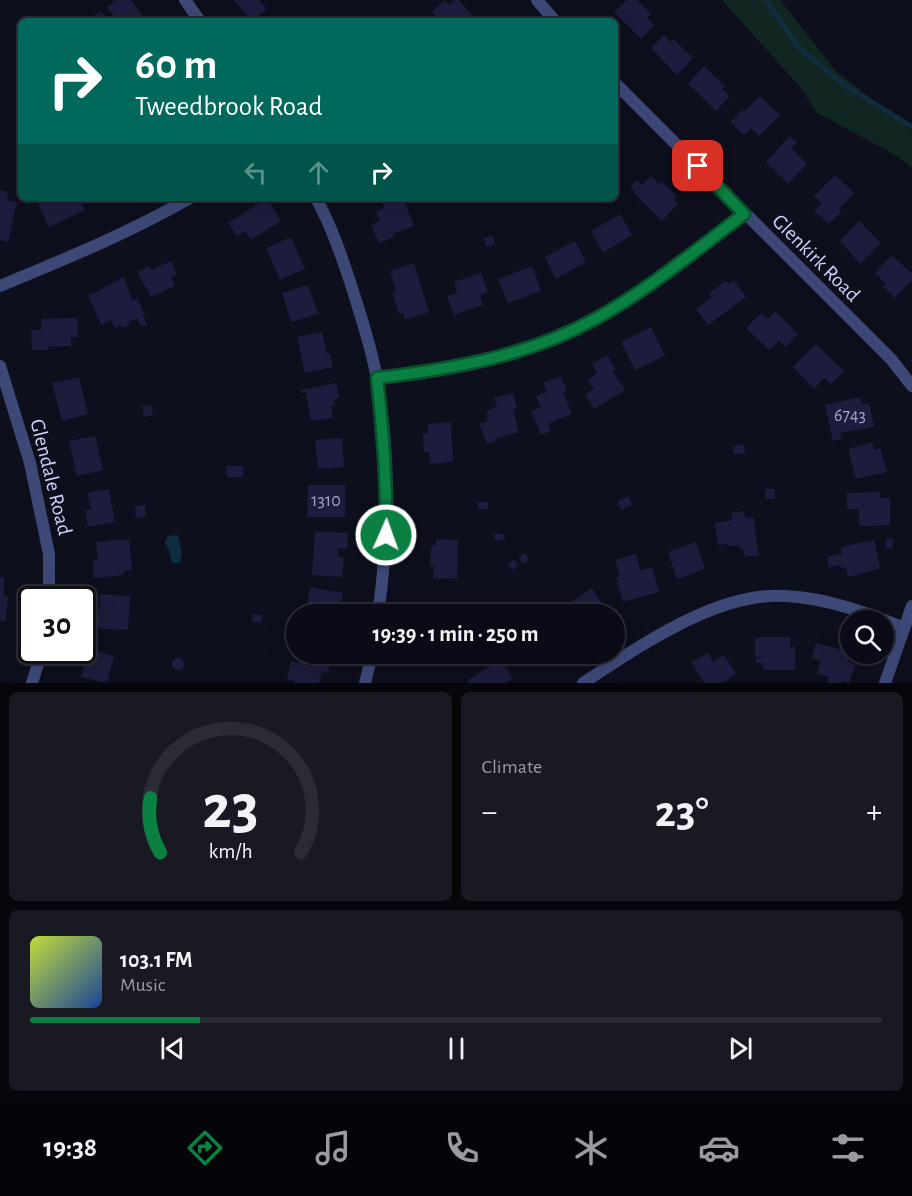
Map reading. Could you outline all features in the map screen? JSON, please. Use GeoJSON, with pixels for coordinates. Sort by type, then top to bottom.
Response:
{"type":"FeatureCollection","features":[{"type":"Feature","properties":{"kind":"street"},"geometry":{"type":"LineString","coordinates":[[185,0],[198,18]]}},
{"type":"Feature","properties":{"kind":"street"},"geometry":{"type":"LineString","coordinates":[[537,0],[552,18]]}},
{"type":"Feature","properties":{"kind":"street","name":"Glenkirk Road"},"geometry":{"type":"LineString","coordinates":[[618,86],[891,359],[912,386]]}},
{"type":"Feature","properties":{"kind":"street"},"geometry":{"type":"LineString","coordinates":[[0,286],[89,250],[148,222],[185,201]]}},
{"type":"Feature","properties":{"kind":"street"},"geometry":{"type":"LineString","coordinates":[[317,201],[343,260],[360,312],[377,378],[387,486],[384,574],[380,604]]}},
{"type":"Feature","properties":{"kind":"street"},"geometry":{"type":"LineString","coordinates":[[377,378],[420,373],[514,353],[595,320],[650,284],[744,214]]}},
{"type":"Feature","properties":{"kind":"street","name":"Glendale Road"},"geometry":{"type":"LineString","coordinates":[[0,366],[34,480],[49,554],[50,586]]}},
{"type":"Feature","properties":{"kind":"street"},"geometry":{"type":"LineString","coordinates":[[583,683],[689,619],[716,607],[750,598],[784,596],[813,599],[838,605],[904,628]]}},
{"type":"Feature","properties":{"kind":"street"},"geometry":{"type":"LineString","coordinates":[[885,683],[912,606]]}},
{"type":"Feature","properties":{"kind":"street"},"geometry":{"type":"LineString","coordinates":[[32,683],[38,664]]}},
{"type":"Feature","properties":{"kind":"street"},"geometry":{"type":"LineString","coordinates":[[364,683],[369,664]]}},
{"type":"Feature","properties":{"kind":"green space"},"geometry":{"type":"Polygon","coordinates":[[[722,0],[780,0],[836,71],[912,131],[912,168],[897,156],[816,112],[801,88],[722,0]]]}},
{"type":"Feature","properties":{"kind":"water"},"geometry":{"type":"Polygon","coordinates":[[[178,535],[182,552],[180,563],[172,563],[165,543],[168,536],[178,535]]]}},
{"type":"Feature","properties":{"kind":"building"},"geometry":{"type":"Polygon","coordinates":[[[117,0],[131,0],[144,18],[115,18],[107,7],[117,0]]]}},
{"type":"Feature","properties":{"kind":"building"},"geometry":{"type":"Polygon","coordinates":[[[234,0],[259,0],[267,9],[255,18],[249,18],[234,0]]]}},
{"type":"Feature","properties":{"kind":"building"},"geometry":{"type":"Polygon","coordinates":[[[445,0],[449,5],[459,0],[474,18],[437,18],[432,12],[445,0]]]}},
{"type":"Feature","properties":{"kind":"building"},"geometry":{"type":"Polygon","coordinates":[[[627,0],[636,0],[651,14],[647,18],[654,25],[641,39],[614,12],[627,0]]]}},
{"type":"Feature","properties":{"kind":"building"},"geometry":{"type":"Polygon","coordinates":[[[101,11],[106,18],[91,18],[101,11]]]}},
{"type":"Feature","properties":{"kind":"building"},"geometry":{"type":"Polygon","coordinates":[[[664,35],[671,42],[673,39],[693,58],[677,75],[651,48],[664,35]]]}},
{"type":"Feature","properties":{"kind":"building"},"geometry":{"type":"Polygon","coordinates":[[[704,66],[725,86],[722,89],[730,96],[716,111],[688,84],[704,66]]]}},
{"type":"Feature","properties":{"kind":"building"},"geometry":{"type":"Polygon","coordinates":[[[760,96],[780,115],[759,136],[751,128],[744,135],[730,122],[760,96]]]}},
{"type":"Feature","properties":{"kind":"building"},"geometry":{"type":"Polygon","coordinates":[[[790,136],[797,142],[791,148],[807,164],[788,184],[766,162],[790,136]]]}},
{"type":"Feature","properties":{"kind":"building"},"geometry":{"type":"Polygon","coordinates":[[[835,175],[854,193],[839,209],[842,211],[829,224],[814,211],[822,203],[814,196],[835,175]]]}},
{"type":"Feature","properties":{"kind":"building"},"geometry":{"type":"Polygon","coordinates":[[[651,176],[659,184],[662,181],[677,197],[674,200],[678,204],[662,221],[630,187],[637,180],[642,185],[651,176]]]}},
{"type":"Feature","properties":{"kind":"building"},"geometry":{"type":"Polygon","coordinates":[[[0,190],[8,192],[7,200],[17,202],[8,242],[0,240],[0,190]]]}},
{"type":"Feature","properties":{"kind":"building"},"geometry":{"type":"Polygon","coordinates":[[[44,201],[81,201],[85,210],[49,227],[38,204],[44,201]]]}},
{"type":"Feature","properties":{"kind":"building"},"geometry":{"type":"Polygon","coordinates":[[[262,201],[269,201],[281,221],[251,240],[245,231],[237,236],[228,223],[262,201]]]}},
{"type":"Feature","properties":{"kind":"building"},"geometry":{"type":"Polygon","coordinates":[[[382,201],[404,201],[414,226],[393,234],[394,237],[379,243],[371,225],[380,221],[376,211],[384,208],[382,201]]]}},
{"type":"Feature","properties":{"kind":"building"},"geometry":{"type":"Polygon","coordinates":[[[620,214],[632,235],[603,253],[591,231],[620,214]]]}},
{"type":"Feature","properties":{"kind":"building"},"geometry":{"type":"Polygon","coordinates":[[[859,221],[881,243],[860,264],[840,241],[859,221]]]}},
{"type":"Feature","properties":{"kind":"building"},"geometry":{"type":"Polygon","coordinates":[[[493,236],[495,245],[486,247],[484,238],[493,236]]]}},
{"type":"Feature","properties":{"kind":"building"},"geometry":{"type":"Polygon","coordinates":[[[291,237],[305,269],[280,280],[266,248],[291,237]]]}},
{"type":"Feature","properties":{"kind":"building"},"geometry":{"type":"Polygon","coordinates":[[[575,241],[586,262],[556,279],[545,257],[575,241]]]}},
{"type":"Feature","properties":{"kind":"building"},"geometry":{"type":"Polygon","coordinates":[[[892,255],[912,274],[912,280],[895,298],[883,287],[886,284],[875,273],[892,255]]]}},
{"type":"Feature","properties":{"kind":"building"},"geometry":{"type":"Polygon","coordinates":[[[171,261],[177,274],[171,277],[175,286],[151,297],[137,272],[149,266],[151,270],[171,261]]]}},
{"type":"Feature","properties":{"kind":"building"},"geometry":{"type":"Polygon","coordinates":[[[414,263],[429,312],[405,320],[403,313],[399,314],[392,292],[396,291],[390,271],[414,263]]]}},
{"type":"Feature","properties":{"kind":"building"},"geometry":{"type":"Polygon","coordinates":[[[532,266],[541,291],[508,303],[498,279],[532,266]]]}},
{"type":"Feature","properties":{"kind":"building"},"geometry":{"type":"Polygon","coordinates":[[[481,273],[488,292],[480,295],[483,305],[454,315],[447,296],[457,293],[454,282],[481,273]]]}},
{"type":"Feature","properties":{"kind":"building"},"geometry":{"type":"Polygon","coordinates":[[[124,277],[132,300],[137,298],[147,325],[141,327],[137,318],[123,328],[120,326],[115,328],[111,320],[101,325],[88,296],[124,277]]]}},
{"type":"Feature","properties":{"kind":"building"},"geometry":{"type":"Polygon","coordinates":[[[734,280],[746,297],[708,325],[696,309],[712,297],[709,293],[726,281],[728,284],[734,280]]]}},
{"type":"Feature","properties":{"kind":"building"},"geometry":{"type":"Polygon","coordinates":[[[308,285],[318,314],[291,322],[282,293],[308,285]]]}},
{"type":"Feature","properties":{"kind":"building"},"geometry":{"type":"Polygon","coordinates":[[[775,311],[798,334],[785,347],[779,341],[769,350],[746,328],[761,313],[768,319],[775,311]]]}},
{"type":"Feature","properties":{"kind":"building"},"geometry":{"type":"Polygon","coordinates":[[[77,318],[78,337],[71,337],[71,346],[32,350],[31,330],[41,330],[41,319],[77,318]]]}},
{"type":"Feature","properties":{"kind":"building"},"geometry":{"type":"Polygon","coordinates":[[[651,327],[665,356],[635,370],[621,342],[651,327]]]}},
{"type":"Feature","properties":{"kind":"building"},"geometry":{"type":"Polygon","coordinates":[[[322,332],[327,354],[330,353],[333,367],[305,373],[297,337],[322,332]]]}},
{"type":"Feature","properties":{"kind":"building"},"geometry":{"type":"Polygon","coordinates":[[[816,344],[844,371],[831,384],[824,378],[814,389],[793,367],[816,344]]]}},
{"type":"Feature","properties":{"kind":"building"},"geometry":{"type":"Polygon","coordinates":[[[607,355],[616,369],[613,371],[625,390],[594,409],[585,394],[594,389],[588,380],[597,373],[592,364],[607,355]]]}},
{"type":"Feature","properties":{"kind":"building"},"geometry":{"type":"Polygon","coordinates":[[[561,376],[567,391],[563,392],[572,414],[548,424],[551,431],[541,435],[531,411],[541,407],[536,396],[547,392],[543,383],[561,376]]]}},
{"type":"Feature","properties":{"kind":"building"},"geometry":{"type":"Polygon","coordinates":[[[79,377],[88,414],[62,421],[52,383],[79,377]]]}},
{"type":"Feature","properties":{"kind":"building"},"geometry":{"type":"Polygon","coordinates":[[[336,383],[339,398],[334,399],[335,406],[331,407],[333,418],[311,421],[306,392],[301,393],[301,390],[336,383]]]}},
{"type":"Feature","properties":{"kind":"building"},"geometry":{"type":"Polygon","coordinates":[[[513,393],[517,408],[513,409],[519,432],[494,439],[495,442],[487,444],[479,424],[488,421],[486,411],[497,407],[494,398],[513,393]]]}},
{"type":"Feature","properties":{"kind":"building"},"geometry":{"type":"Polygon","coordinates":[[[860,397],[862,404],[869,403],[874,427],[840,433],[842,439],[833,441],[825,405],[860,397]]]}},
{"type":"Feature","properties":{"kind":"building"},"geometry":{"type":"Polygon","coordinates":[[[151,405],[153,415],[144,417],[142,406],[151,405]]]}},
{"type":"Feature","properties":{"kind":"building"},"geometry":{"type":"Polygon","coordinates":[[[451,422],[453,462],[430,464],[429,452],[424,452],[423,433],[428,433],[428,424],[451,422]]]}},
{"type":"Feature","properties":{"kind":"building"},"geometry":{"type":"Polygon","coordinates":[[[95,436],[103,470],[77,476],[69,441],[95,436]]]}},
{"type":"Feature","properties":{"kind":"building"},"geometry":{"type":"Polygon","coordinates":[[[342,438],[344,467],[318,469],[315,440],[342,438]]]}},
{"type":"Feature","properties":{"kind":"building"},"geometry":{"type":"Polygon","coordinates":[[[872,442],[874,450],[880,448],[887,472],[856,479],[848,449],[872,442]]]}},
{"type":"Feature","properties":{"kind":"building"},"geometry":{"type":"Polygon","coordinates":[[[744,444],[745,453],[734,455],[733,446],[744,444]]]}},
{"type":"Feature","properties":{"kind":"building"},"geometry":{"type":"Polygon","coordinates":[[[226,466],[243,466],[243,477],[227,477],[226,466]]]}},
{"type":"Feature","properties":{"kind":"building"},"geometry":{"type":"Polygon","coordinates":[[[308,485],[345,485],[345,517],[307,517],[308,485]]]}},
{"type":"Feature","properties":{"kind":"building"},"geometry":{"type":"Polygon","coordinates":[[[109,489],[115,522],[88,527],[85,510],[91,509],[87,493],[109,489]]]}},
{"type":"Feature","properties":{"kind":"building"},"geometry":{"type":"Polygon","coordinates":[[[765,489],[775,489],[775,499],[765,499],[765,489]]]}},
{"type":"Feature","properties":{"kind":"building"},"geometry":{"type":"Polygon","coordinates":[[[880,492],[880,498],[890,498],[890,525],[859,526],[859,509],[847,509],[847,493],[880,492]]]}},
{"type":"Feature","properties":{"kind":"building"},"geometry":{"type":"Polygon","coordinates":[[[629,496],[632,505],[621,510],[617,501],[629,496]]]}},
{"type":"Feature","properties":{"kind":"building"},"geometry":{"type":"Polygon","coordinates":[[[478,502],[488,502],[488,509],[478,509],[478,502]]]}},
{"type":"Feature","properties":{"kind":"building"},"geometry":{"type":"Polygon","coordinates":[[[145,505],[146,516],[136,518],[135,506],[145,505]]]}},
{"type":"Feature","properties":{"kind":"building"},"geometry":{"type":"Polygon","coordinates":[[[744,511],[745,518],[753,517],[759,555],[745,557],[739,545],[718,545],[715,523],[732,520],[731,513],[744,511]]]}},
{"type":"Feature","properties":{"kind":"building"},"geometry":{"type":"Polygon","coordinates":[[[315,531],[348,533],[347,549],[338,548],[338,557],[344,557],[342,577],[312,575],[315,531]]]}},
{"type":"Feature","properties":{"kind":"building"},"geometry":{"type":"Polygon","coordinates":[[[494,534],[503,534],[505,540],[495,541],[494,534]]]}},
{"type":"Feature","properties":{"kind":"building"},"geometry":{"type":"Polygon","coordinates":[[[887,538],[894,539],[892,549],[885,547],[887,538]]]}},
{"type":"Feature","properties":{"kind":"building"},"geometry":{"type":"Polygon","coordinates":[[[129,539],[132,570],[123,571],[124,575],[94,578],[93,561],[98,561],[96,542],[129,539]]]}},
{"type":"Feature","properties":{"kind":"building"},"geometry":{"type":"Polygon","coordinates":[[[436,539],[458,540],[457,579],[433,578],[434,566],[430,566],[431,548],[436,545],[436,539]]]}},
{"type":"Feature","properties":{"kind":"building"},"geometry":{"type":"Polygon","coordinates":[[[874,540],[880,568],[848,576],[846,567],[841,568],[840,565],[829,567],[827,557],[842,554],[841,547],[874,540]]]}},
{"type":"Feature","properties":{"kind":"building"},"geometry":{"type":"Polygon","coordinates":[[[696,542],[705,569],[677,579],[668,552],[696,542]]]}},
{"type":"Feature","properties":{"kind":"building"},"geometry":{"type":"Polygon","coordinates":[[[525,553],[529,560],[523,564],[519,557],[525,553]]]}},
{"type":"Feature","properties":{"kind":"building"},"geometry":{"type":"Polygon","coordinates":[[[636,554],[640,570],[652,567],[659,592],[623,602],[616,577],[620,576],[615,560],[636,554]]]}},
{"type":"Feature","properties":{"kind":"building"},"geometry":{"type":"Polygon","coordinates":[[[514,560],[518,566],[512,570],[508,564],[514,560]]]}},
{"type":"Feature","properties":{"kind":"building"},"geometry":{"type":"Polygon","coordinates":[[[0,577],[4,578],[4,597],[8,597],[6,621],[0,621],[0,577]]]}},
{"type":"Feature","properties":{"kind":"building"},"geometry":{"type":"Polygon","coordinates":[[[310,587],[343,593],[341,604],[307,604],[310,587]]]}},
{"type":"Feature","properties":{"kind":"building"},"geometry":{"type":"Polygon","coordinates":[[[592,588],[602,604],[567,604],[592,588]]]}},
{"type":"Feature","properties":{"kind":"building"},"geometry":{"type":"Polygon","coordinates":[[[100,594],[130,596],[128,630],[96,628],[96,611],[99,611],[100,594]]]}},
{"type":"Feature","properties":{"kind":"building"},"geometry":{"type":"Polygon","coordinates":[[[253,614],[262,615],[261,623],[252,621],[253,614]]]}},
{"type":"Feature","properties":{"kind":"building"},"geometry":{"type":"Polygon","coordinates":[[[790,637],[790,647],[795,647],[795,670],[763,670],[763,663],[756,663],[756,658],[768,658],[755,657],[755,638],[790,637]]]}},
{"type":"Feature","properties":{"kind":"building"},"geometry":{"type":"Polygon","coordinates":[[[816,643],[840,649],[840,664],[855,664],[849,683],[842,681],[842,683],[827,683],[829,677],[817,673],[820,661],[812,658],[816,643]]]}},
{"type":"Feature","properties":{"kind":"building"},"geometry":{"type":"Polygon","coordinates":[[[96,651],[114,656],[107,683],[81,677],[84,664],[96,664],[96,651]]]}},
{"type":"Feature","properties":{"kind":"building"},"geometry":{"type":"Polygon","coordinates":[[[708,653],[713,661],[724,655],[736,674],[721,683],[704,683],[691,662],[708,653]]]}},
{"type":"Feature","properties":{"kind":"building"},"geometry":{"type":"Polygon","coordinates":[[[180,658],[184,664],[180,670],[176,670],[172,662],[180,658]]]}},
{"type":"Feature","properties":{"kind":"building"},"geometry":{"type":"Polygon","coordinates":[[[290,664],[330,664],[328,673],[322,672],[319,683],[294,683],[287,679],[290,664]]]}},
{"type":"Feature","properties":{"kind":"building"},"geometry":{"type":"Polygon","coordinates":[[[493,664],[504,664],[513,678],[505,683],[469,683],[468,680],[493,664]]]}},
{"type":"Feature","properties":{"kind":"waterway"},"geometry":{"type":"LineString","coordinates":[[766,0],[799,48],[846,86],[912,127]]}},
{"type":"Feature","properties":{"kind":"route"},"geometry":{"type":"LineString","coordinates":[[386,535],[387,486],[377,378],[420,373],[514,353],[595,320],[650,284],[744,214],[698,166]]}}]}
